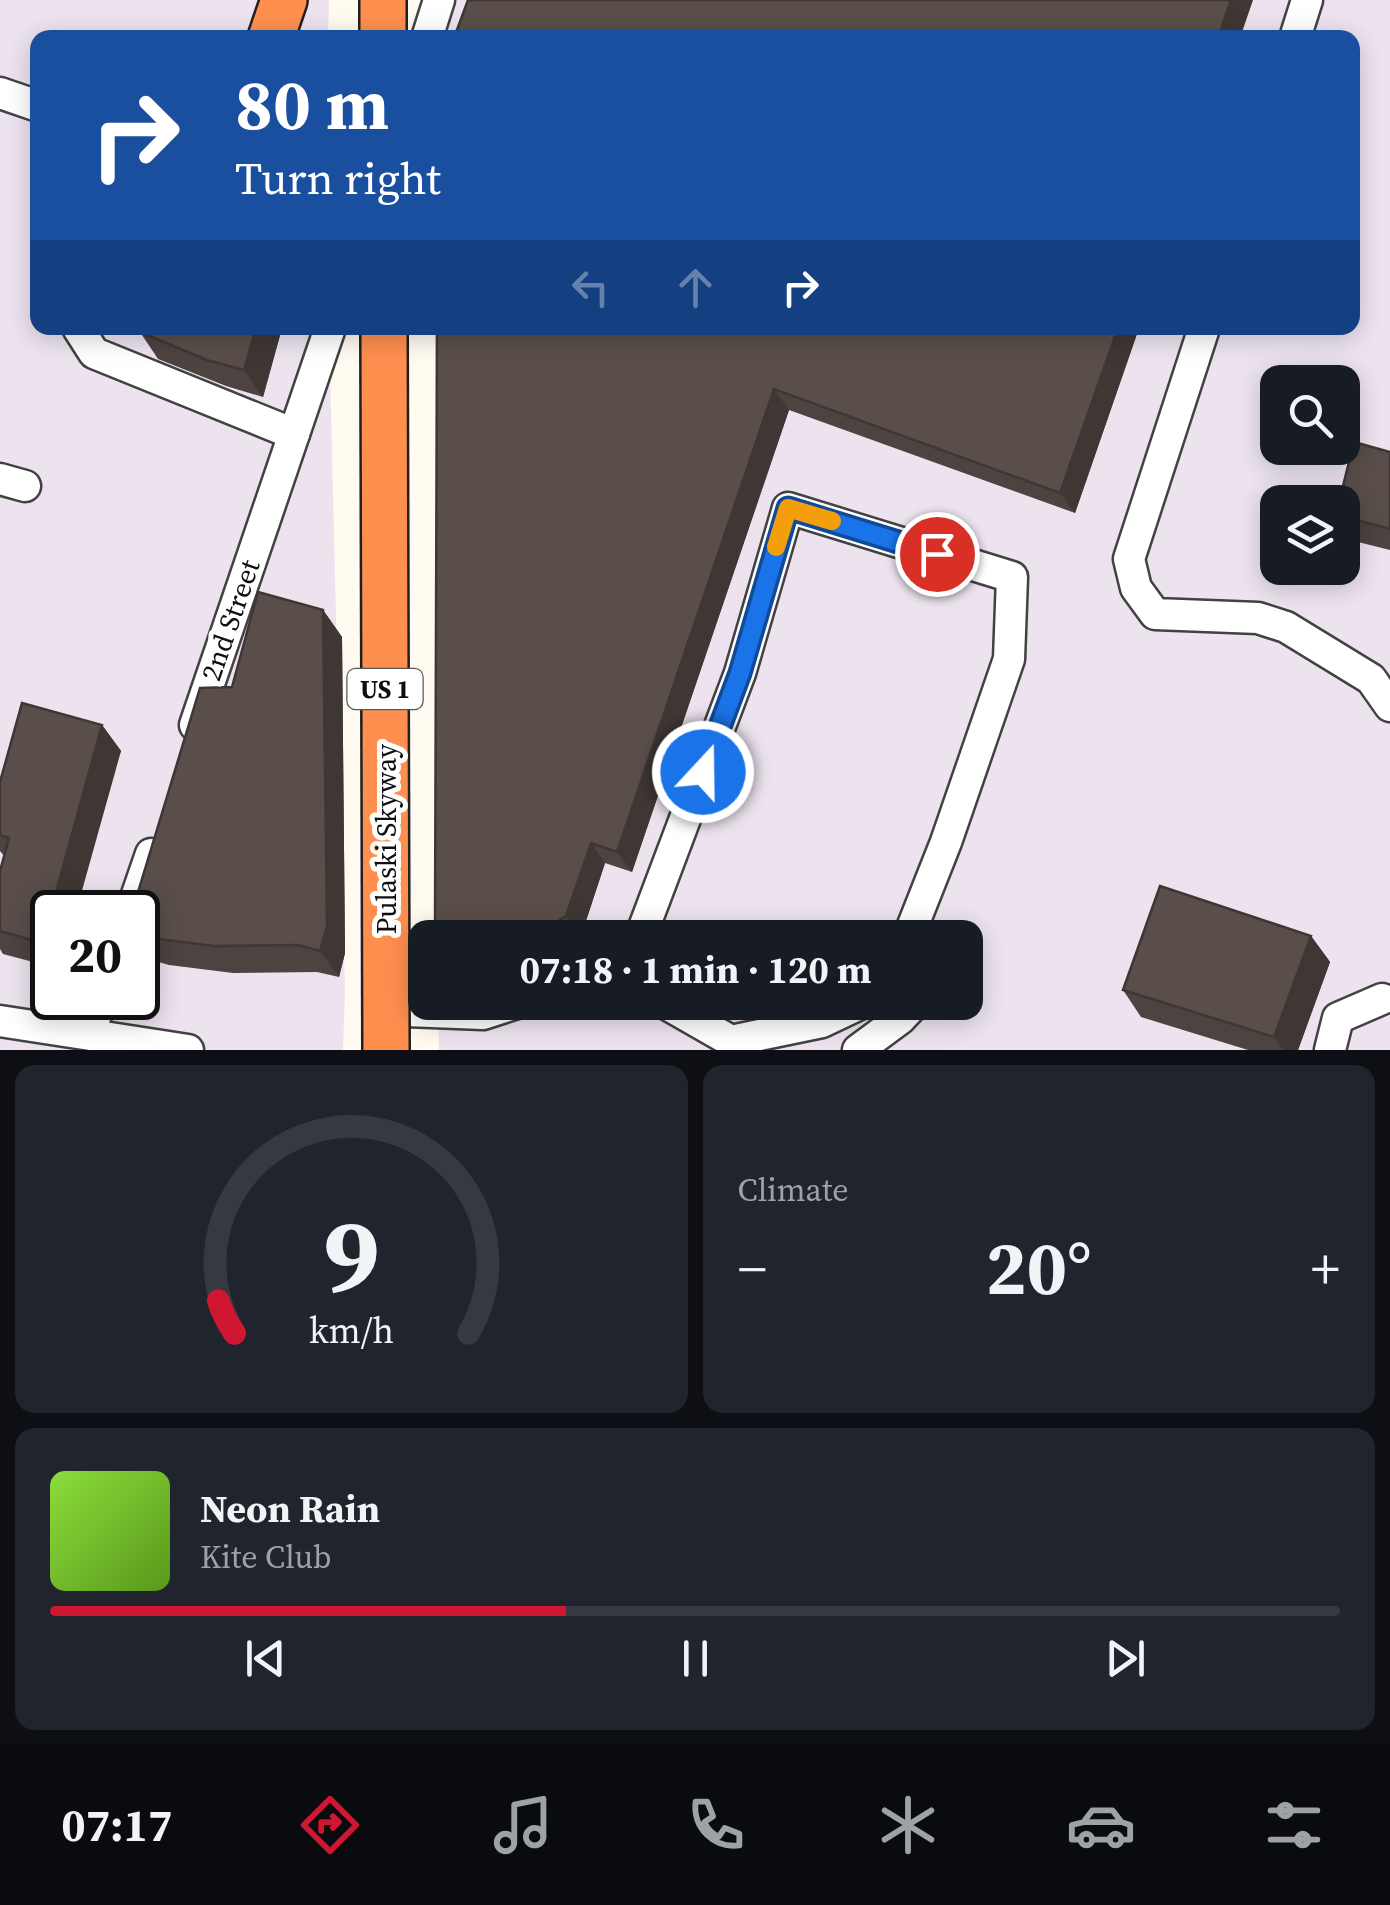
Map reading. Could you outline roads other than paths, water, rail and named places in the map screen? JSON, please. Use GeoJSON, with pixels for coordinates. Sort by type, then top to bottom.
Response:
{"type":"FeatureCollection","features":[{"type":"Feature","properties":{"kind":"highway"},"geometry":{"type":"LineString","coordinates":[[274,30],[284,0]]}},
{"type":"Feature","properties":{"kind":"highway"},"geometry":{"type":"LineString","coordinates":[[383,0],[383,30]]}},
{"type":"Feature","properties":{"kind":"highway"},"geometry":{"type":"LineString","coordinates":[[409,0],[409,30]]}},
{"type":"Feature","properties":{"kind":"highway","name":"Pulaski Skyway"},"geometry":{"type":"LineString","coordinates":[[384,335],[384,1030]]}},
{"type":"Feature","properties":{"kind":"highway","name":"Pulaski Skyway"},"geometry":{"type":"LineString","coordinates":[[410,335],[411,1050]]}},
{"type":"Feature","properties":{"kind":"street"},"geometry":{"type":"LineString","coordinates":[[430,30],[440,0]]}},
{"type":"Feature","properties":{"kind":"street"},"geometry":{"type":"LineString","coordinates":[[1297,30],[1306,0]]}},
{"type":"Feature","properties":{"kind":"street"},"geometry":{"type":"LineString","coordinates":[[0,94],[30,103]]}},
{"type":"Feature","properties":{"kind":"street"},"geometry":{"type":"LineString","coordinates":[[82,335],[94,353],[294,434]]}},
{"type":"Feature","properties":{"kind":"street","name":"2nd Street"},"geometry":{"type":"LineString","coordinates":[[187,747],[328,335]]}},
{"type":"Feature","properties":{"kind":"street"},"geometry":{"type":"LineString","coordinates":[[1202,335],[1128,559],[1136,588],[1155,614],[1258,618],[1286,627],[1371,679],[1390,706]]}},
{"type":"Feature","properties":{"kind":"street"},"geometry":{"type":"LineString","coordinates":[[647,920],[740,673],[788,508],[1012,577],[1008,659],[915,920]]}},
{"type":"Feature","properties":{"kind":"street"},"geometry":{"type":"LineString","coordinates":[[138,890],[162,820]]}},
{"type":"Feature","properties":{"kind":"street"},"geometry":{"type":"LineString","coordinates":[[1330,1050],[1338,1018],[1382,999]]}},
{"type":"Feature","properties":{"kind":"street"},"geometry":{"type":"LineString","coordinates":[[89,1034],[94,1020]]}},
{"type":"Feature","properties":{"kind":"street"},"geometry":{"type":"LineString","coordinates":[[384,1030],[446,1020]]}},
{"type":"Feature","properties":{"kind":"street"},"geometry":{"type":"LineString","coordinates":[[691,1020],[729,1045],[826,1020]]}},
{"type":"Feature","properties":{"kind":"street"},"geometry":{"type":"LineString","coordinates":[[858,1050],[899,1020]]}},
{"type":"Feature","properties":{"kind":"street"},"geometry":{"type":"LineString","coordinates":[[1,1027],[89,1034],[188,1050]]}}]}
